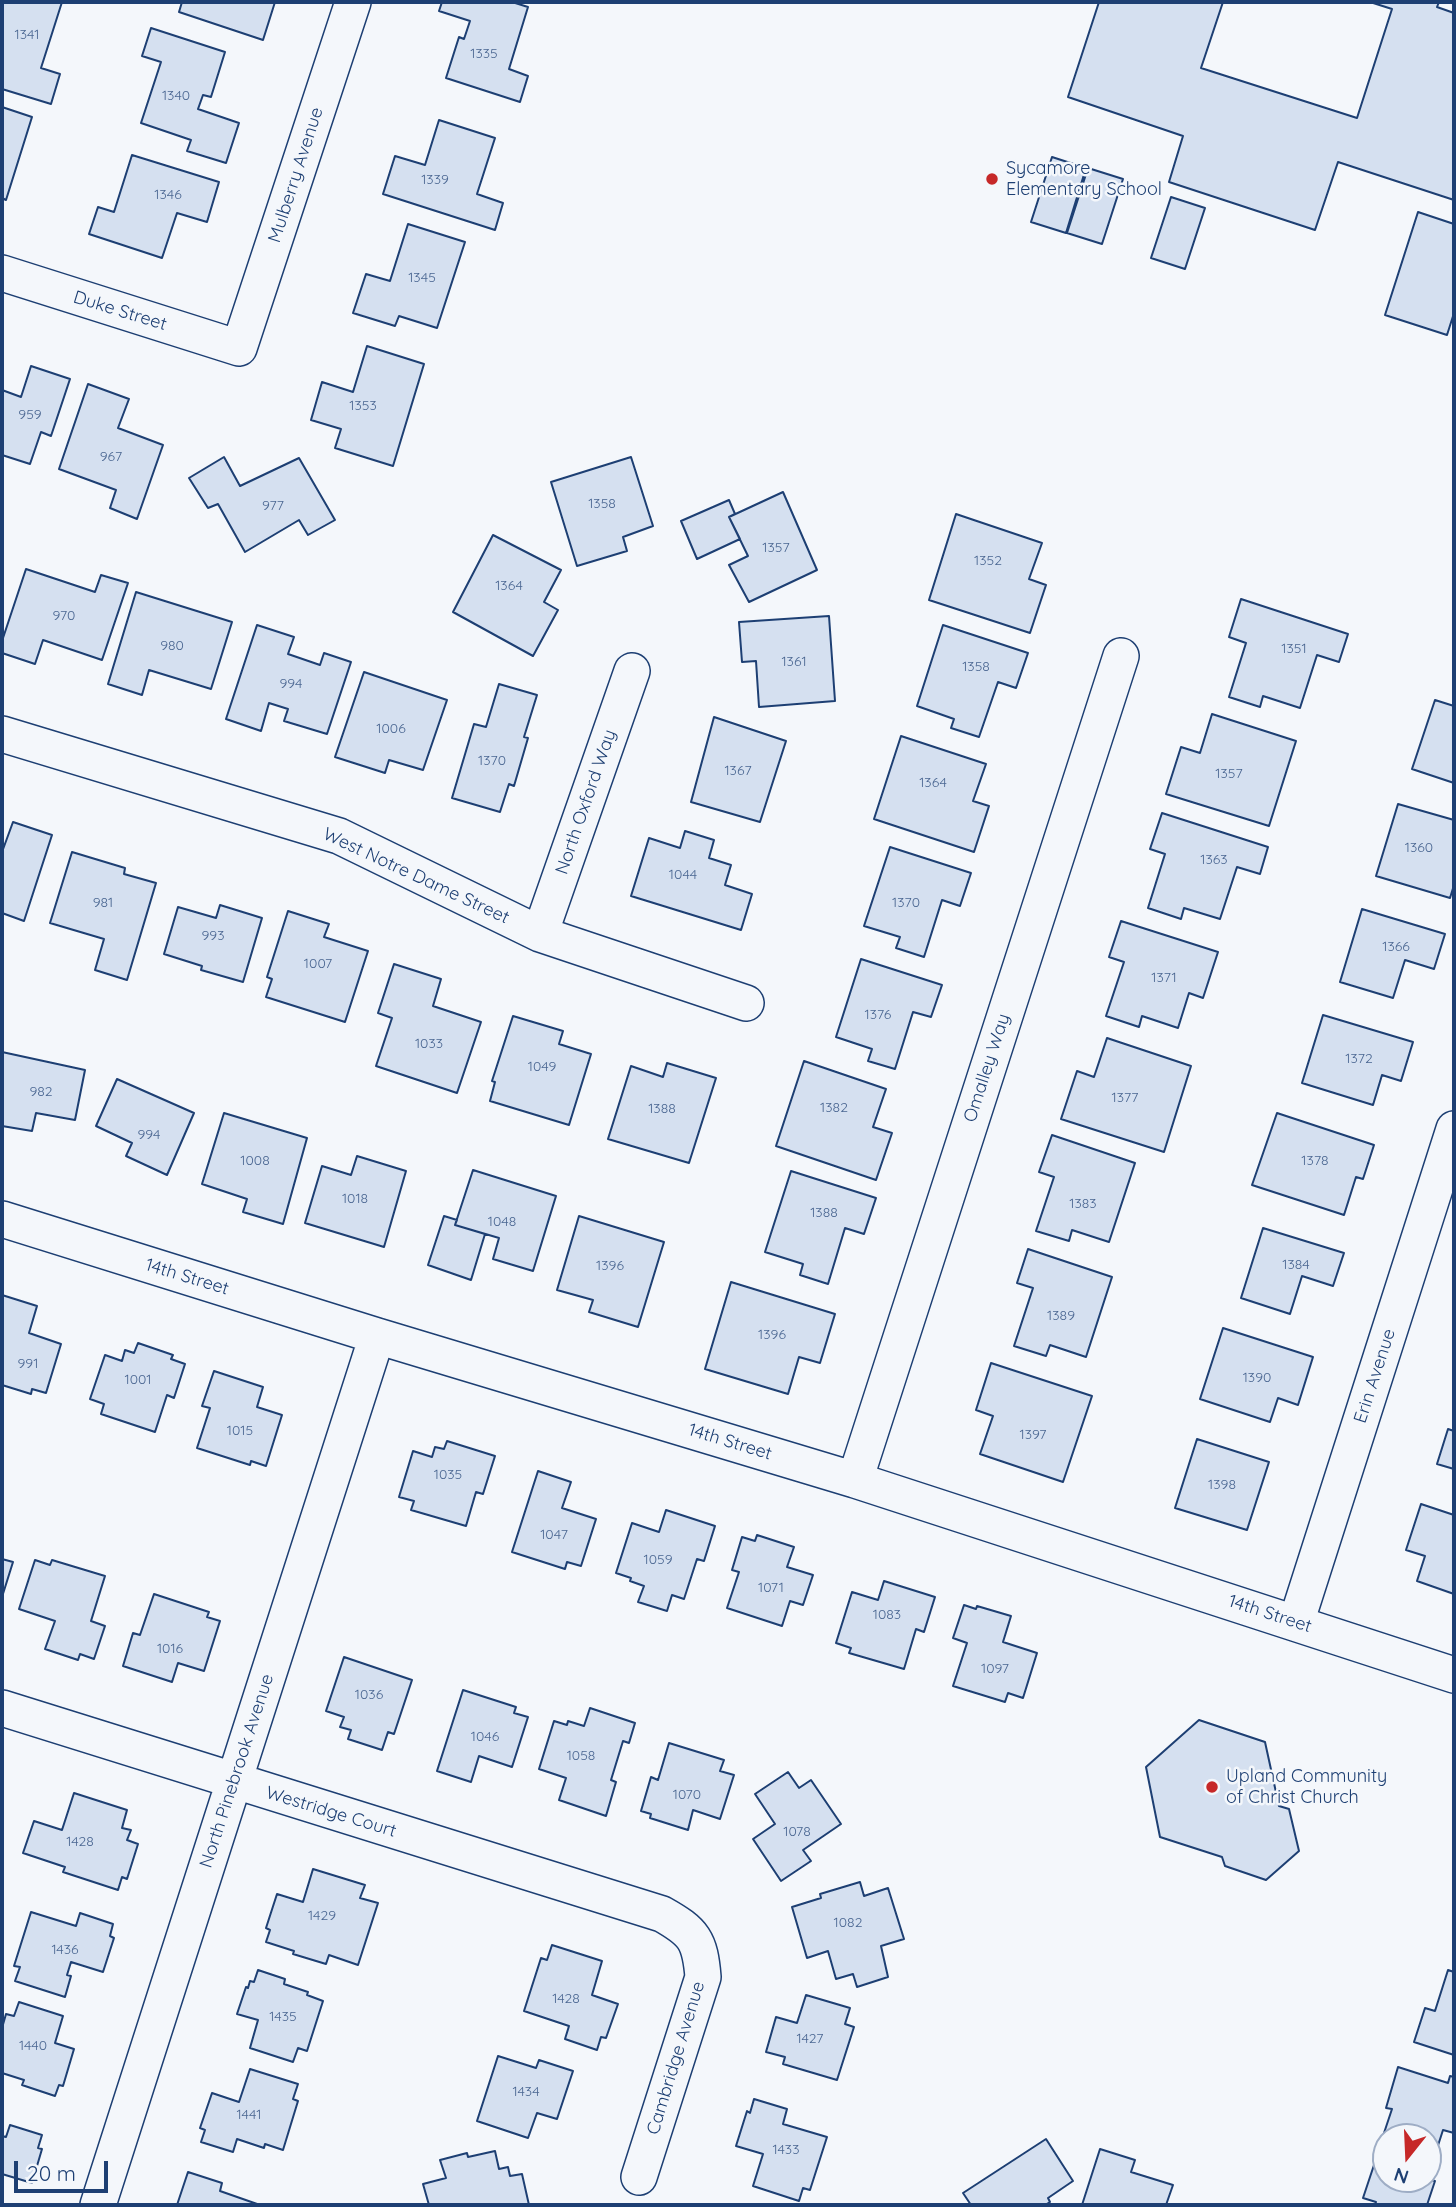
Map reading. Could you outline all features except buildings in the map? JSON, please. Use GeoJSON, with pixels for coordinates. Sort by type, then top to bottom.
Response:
{"type":"FeatureCollection","features":[{"type":"Feature","properties":{"kind":"street","name":"Mulberry Avenue"},"geometry":{"type":"LineString","coordinates":[[239,348],[353,2]]}},
{"type":"Feature","properties":{"kind":"street","name":"Duke Street"},"geometry":{"type":"LineString","coordinates":[[2,273],[239,348]]}},
{"type":"Feature","properties":{"kind":"street","name":"Omalley Way"},"geometry":{"type":"LineString","coordinates":[[855,1480],[1121,656]]}},
{"type":"Feature","properties":{"kind":"street","name":"North Oxford Way"},"geometry":{"type":"LineString","coordinates":[[540,934],[632,671]]}},
{"type":"Feature","properties":{"kind":"street","name":"West Notre Dame Street"},"geometry":{"type":"LineString","coordinates":[[2,734],[339,836],[540,934],[746,1003]]}},
{"type":"Feature","properties":{"kind":"street","name":"Erin Avenue"},"geometry":{"type":"LineString","coordinates":[[1296,1623],[1447,1177],[1454,1129]]}},
{"type":"Feature","properties":{"kind":"street","name":"14th Street"},"geometry":{"type":"LineString","coordinates":[[2,1219],[377,1336],[855,1480],[1454,1675]]}},
{"type":"Feature","properties":{"kind":"street","name":"North Pinebrook Avenue"},"geometry":{"type":"LineString","coordinates":[[98,2205],[377,1336]]}},
{"type":"Feature","properties":{"kind":"street","name":"Westridge Court"},"geometry":{"type":"LineString","coordinates":[[2,1708],[662,1914]]}},
{"type":"Feature","properties":{"kind":"street","name":"Cambridge Avenue"},"geometry":{"type":"LineString","coordinates":[[639,2177],[703,1977],[701,1957],[694,1937],[680,1924],[662,1914]]}},
{"type":"Feature","properties":{"kind":"place","name":"Sycamore Elementary School"},"geometry":{"type":"Point","coordinates":[992,179]}},
{"type":"Feature","properties":{"kind":"place","name":"Upland Community of Christ Church"},"geometry":{"type":"Point","coordinates":[1212,1787]}}]}
